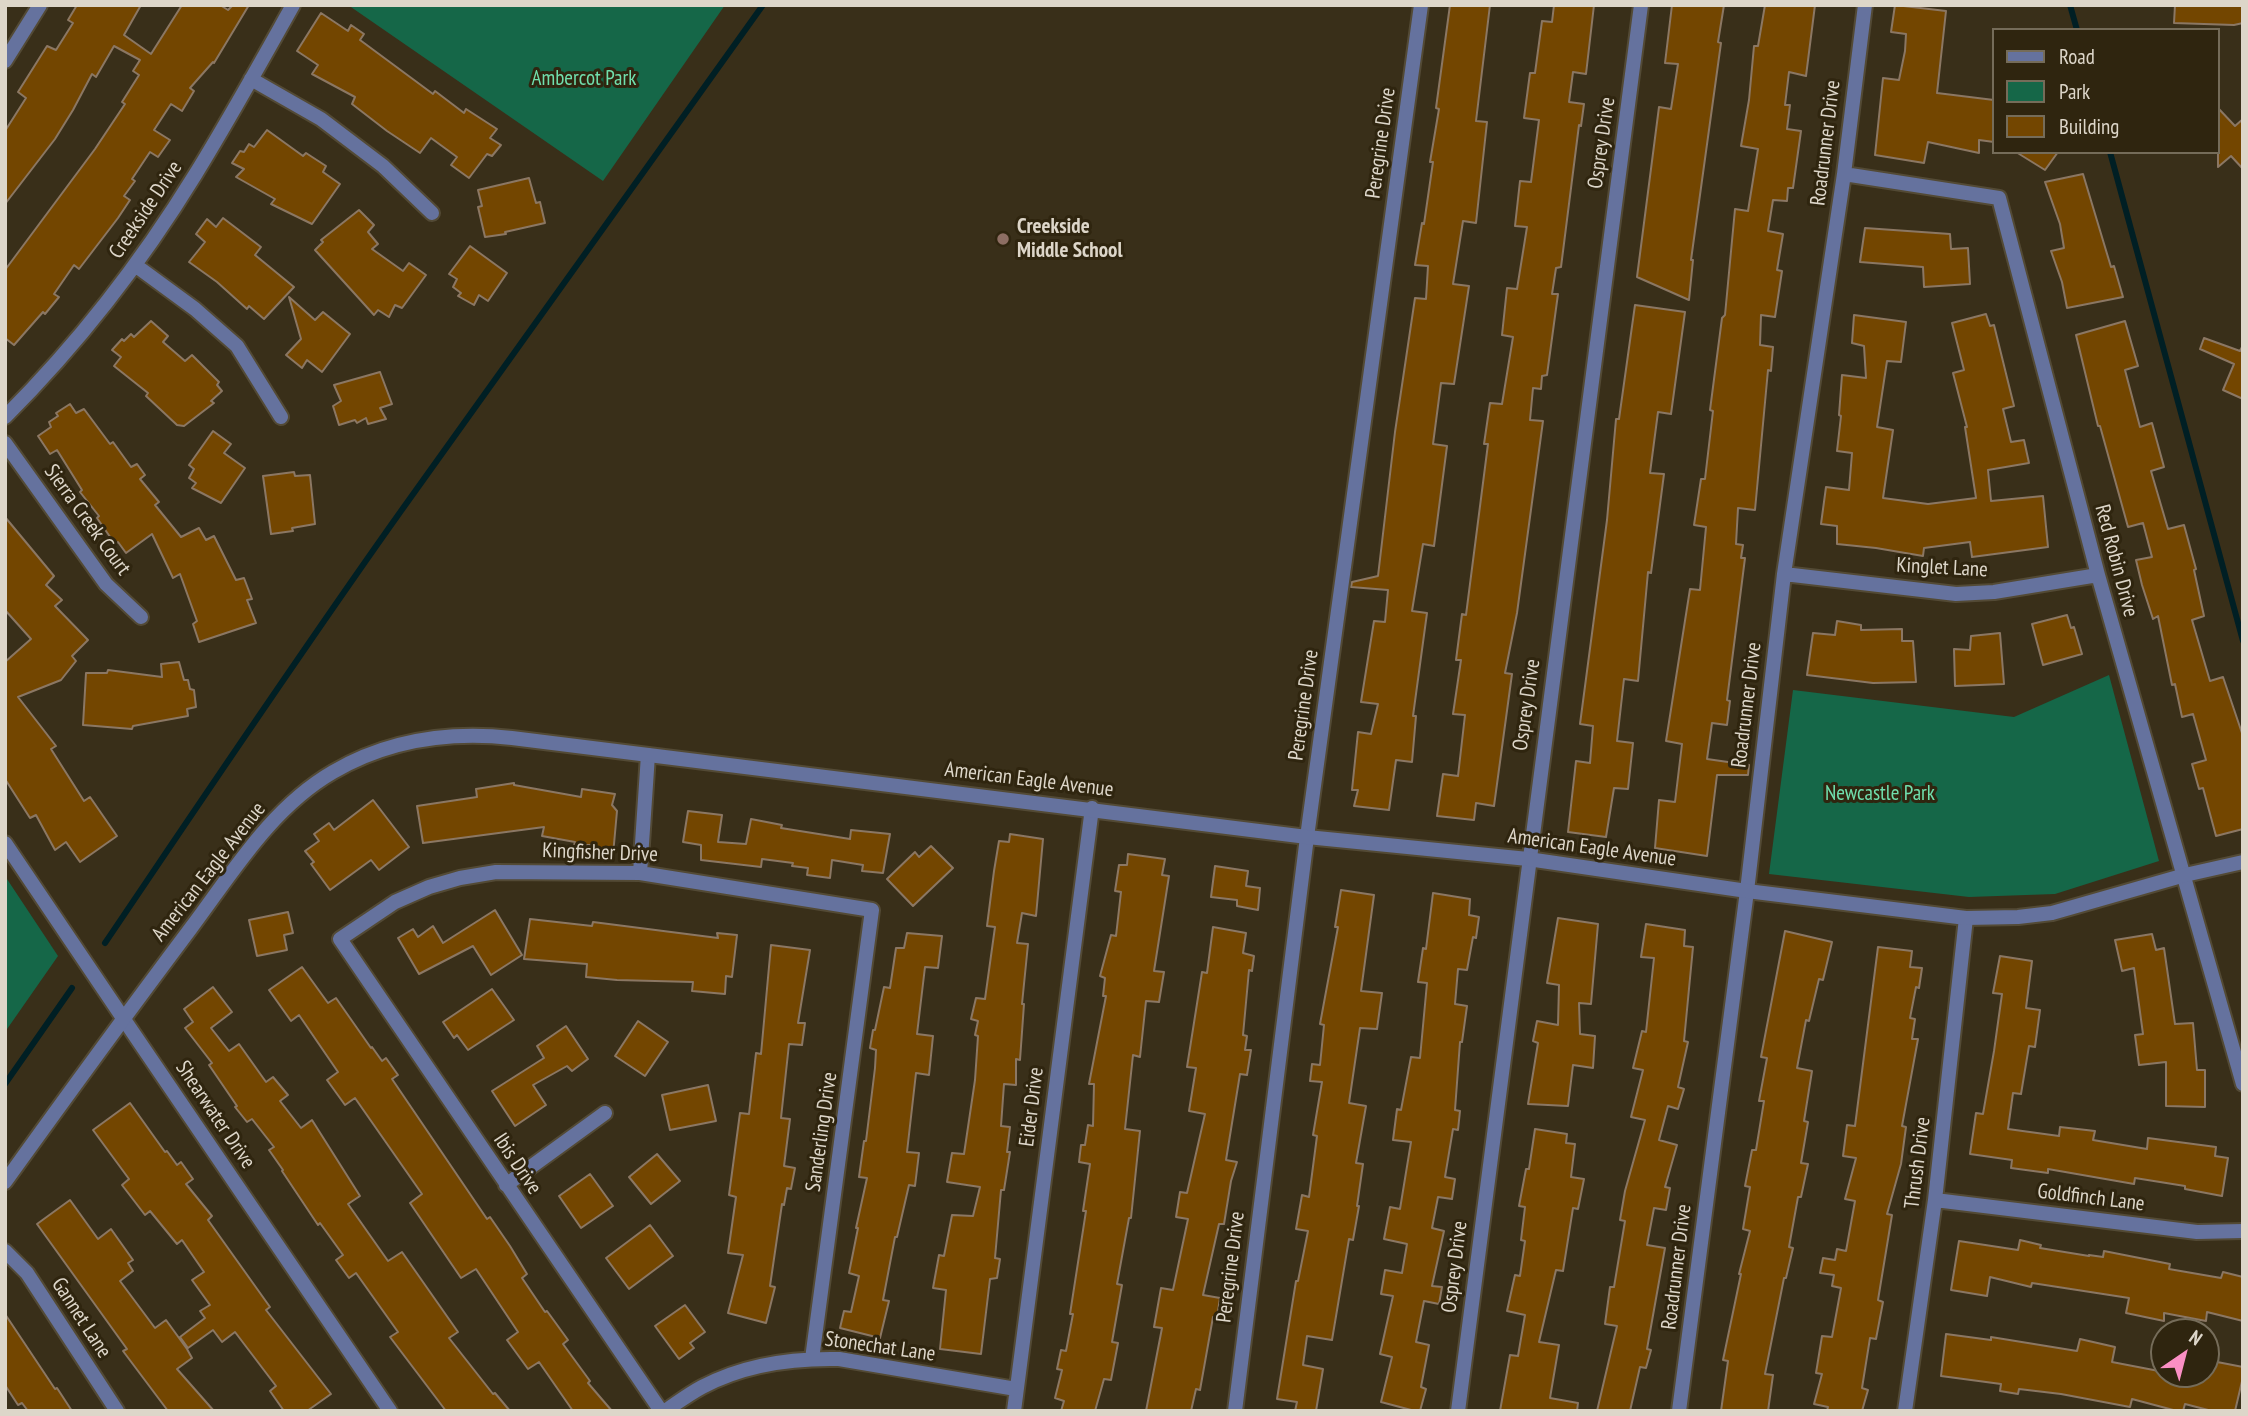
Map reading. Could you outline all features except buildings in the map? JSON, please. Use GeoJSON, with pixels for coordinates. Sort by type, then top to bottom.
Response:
{"type":"FeatureCollection","features":[{"type":"Feature","properties":{"kind":"street"},"geometry":{"type":"LineString","coordinates":[[5,61],[40,5]]}},
{"type":"Feature","properties":{"kind":"street","name":"Creekside Drive"},"geometry":{"type":"LineString","coordinates":[[5,417],[61,358],[135,265],[195,176],[293,5]]}},
{"type":"Feature","properties":{"kind":"street","name":"Peregrine Drive"},"geometry":{"type":"LineString","coordinates":[[1234,1411],[1307,837],[1421,5]]}},
{"type":"Feature","properties":{"kind":"street","name":"Osprey Drive"},"geometry":{"type":"LineString","coordinates":[[1458,1411],[1528,859],[1642,5]]}},
{"type":"Feature","properties":{"kind":"street","name":"Roadrunner Drive"},"geometry":{"type":"LineString","coordinates":[[1679,1411],[1784,574],[1844,174],[1865,5]]}},
{"type":"Feature","properties":{"kind":"street"},"geometry":{"type":"LineString","coordinates":[[251,79],[320,119],[383,166],[432,213]]}},
{"type":"Feature","properties":{"kind":"street","name":"Red Robin Drive"},"geometry":{"type":"LineString","coordinates":[[1844,174],[1999,198],[2098,575],[2243,1084]]}},
{"type":"Feature","properties":{"kind":"street"},"geometry":{"type":"LineString","coordinates":[[135,265],[195,309],[237,346],[281,416]]}},
{"type":"Feature","properties":{"kind":"street","name":"Sierra Creek Court"},"geometry":{"type":"LineString","coordinates":[[5,443],[106,584],[141,617]]}},
{"type":"Feature","properties":{"kind":"street","name":"Kinglet Lane"},"geometry":{"type":"LineString","coordinates":[[1784,574],[1956,594],[2027,588],[2098,575]]}},
{"type":"Feature","properties":{"kind":"street","name":"American Eagle Avenue"},"geometry":{"type":"LineString","coordinates":[[5,1182],[123,1018],[276,816],[312,786],[355,760],[404,742],[458,734],[485,734],[1307,837],[1528,859],[1746,891],[1966,918],[2052,913],[2185,875],[2243,862]]}},
{"type":"Feature","properties":{"kind":"street"},"geometry":{"type":"LineString","coordinates":[[640,873],[648,755]]}},
{"type":"Feature","properties":{"kind":"street","name":"Eider Drive"},"geometry":{"type":"LineString","coordinates":[[1014,1411],[1092,808]]}},
{"type":"Feature","properties":{"kind":"street","name":"Shearwater Drive"},"geometry":{"type":"LineString","coordinates":[[5,843],[390,1411]]}},
{"type":"Feature","properties":{"kind":"street","name":"Kingfisher Drive"},"geometry":{"type":"LineString","coordinates":[[340,939],[395,902],[429,887],[496,872],[640,873],[872,910]]}},
{"type":"Feature","properties":{"kind":"street","name":"Sanderling Drive"},"geometry":{"type":"LineString","coordinates":[[812,1359],[872,910]]}},
{"type":"Feature","properties":{"kind":"street","name":"Thrush Drive"},"geometry":{"type":"LineString","coordinates":[[1905,1411],[1935,1200],[1966,918]]}},
{"type":"Feature","properties":{"kind":"street","name":"Ibis Drive"},"geometry":{"type":"LineString","coordinates":[[340,939],[663,1411]]}},
{"type":"Feature","properties":{"kind":"street"},"geometry":{"type":"LineString","coordinates":[[506,1185],[605,1113]]}},
{"type":"Feature","properties":{"kind":"street","name":"Goldfinch Lane"},"geometry":{"type":"LineString","coordinates":[[1935,1200],[2197,1233],[2243,1231]]}},
{"type":"Feature","properties":{"kind":"street","name":"Gannet Lane"},"geometry":{"type":"LineString","coordinates":[[5,1251],[27,1273],[117,1411]]}},
{"type":"Feature","properties":{"kind":"street","name":"Stonechat Lane"},"geometry":{"type":"LineString","coordinates":[[663,1411],[702,1387],[736,1373],[766,1364],[812,1359],[839,1359],[1016,1389]]}},
{"type":"Feature","properties":{"kind":"green space","name":"Ambercot Park"},"geometry":{"type":"Polygon","coordinates":[[[348,5],[725,5],[603,181],[348,5]]]}},
{"type":"Feature","properties":{"kind":"green space","name":"Newcastle Park"},"geometry":{"type":"Polygon","coordinates":[[[2109,675],[2159,861],[2055,894],[1969,897],[1769,874],[1793,690],[2014,717],[2109,675]]]}},
{"type":"Feature","properties":{"kind":"green space"},"geometry":{"type":"Polygon","coordinates":[[[5,876],[58,956],[5,1032],[5,876]]]}},
{"type":"Feature","properties":{"kind":"waterway"},"geometry":{"type":"LineString","coordinates":[[105,943],[363,564],[763,5]]}},
{"type":"Feature","properties":{"kind":"waterway"},"geometry":{"type":"LineString","coordinates":[[2070,5],[2076,28]]}},
{"type":"Feature","properties":{"kind":"waterway"},"geometry":{"type":"LineString","coordinates":[[2111,154],[2243,641]]}},
{"type":"Feature","properties":{"kind":"waterway"},"geometry":{"type":"LineString","coordinates":[[5,1084],[72,988]]}},
{"type":"Feature","properties":{"kind":"place","name":"Creekside Middle School"},"geometry":{"type":"Point","coordinates":[1003,239]}}]}
